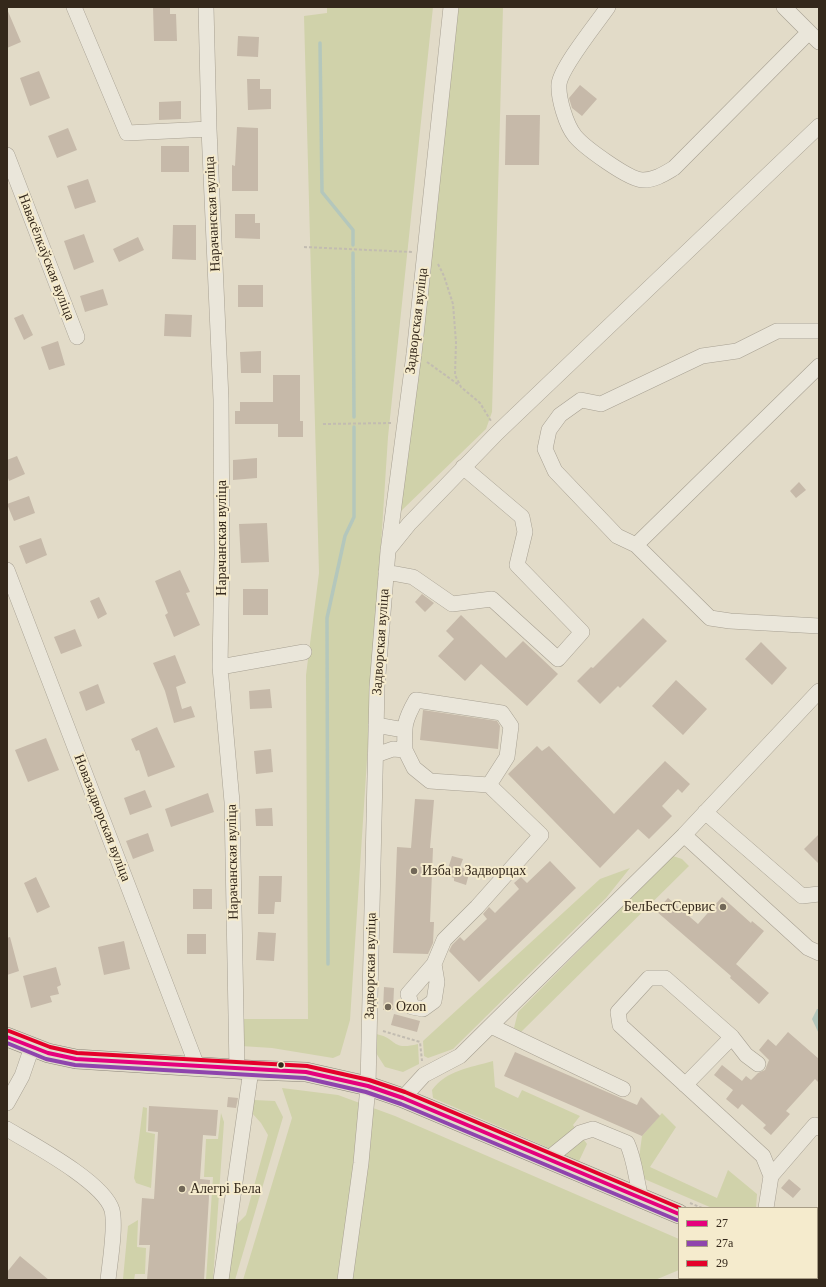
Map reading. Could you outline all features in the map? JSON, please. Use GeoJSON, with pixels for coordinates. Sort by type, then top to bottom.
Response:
{"type":"FeatureCollection","features":[{"type":"Feature","properties":{"kind":"main road"},"geometry":{"type":"LineString","coordinates":[[7,1037],[32,1047],[63,1056],[89,1061],[306,1072],[368,1086],[403,1098],[678,1214]]}},
{"type":"Feature","properties":{"kind":"street"},"geometry":{"type":"LineString","coordinates":[[74,7],[127,133],[209,129]]}},
{"type":"Feature","properties":{"kind":"street","name":"Нарачанская вуліца"},"geometry":{"type":"LineString","coordinates":[[206,7],[209,129],[221,399],[222,554],[220,667],[232,802],[244,1070],[221,1280]]}},
{"type":"Feature","properties":{"kind":"street","name":"Задворская вуліца"},"geometry":{"type":"LineString","coordinates":[[345,1280],[361,1163],[368,1086],[377,687],[386,572],[414,354],[451,7]]}},
{"type":"Feature","properties":{"kind":"street"},"geometry":{"type":"LineString","coordinates":[[608,7],[565,70],[559,83],[561,102],[574,136],[627,176],[641,180],[652,180],[674,168],[814,37],[784,7]]}},
{"type":"Feature","properties":{"kind":"street"},"geometry":{"type":"LineString","coordinates":[[388,550],[409,524],[497,432],[819,126]]}},
{"type":"Feature","properties":{"kind":"street","name":"Навасёлкаўская вуліца"},"geometry":{"type":"LineString","coordinates":[[7,154],[77,338]]}},
{"type":"Feature","properties":{"kind":"street"},"geometry":{"type":"LineString","coordinates":[[819,331],[777,331],[737,351],[702,356],[601,404],[581,400],[560,415],[549,430],[545,449],[555,471],[617,536],[636,545],[710,618],[730,621],[819,626]]}},
{"type":"Feature","properties":{"kind":"street"},"geometry":{"type":"LineString","coordinates":[[636,545],[819,366]]}},
{"type":"Feature","properties":{"kind":"street"},"geometry":{"type":"LineString","coordinates":[[386,572],[413,577],[452,604],[492,599],[558,659],[582,632],[517,565],[525,532],[522,517],[463,467]]}},
{"type":"Feature","properties":{"kind":"street","name":"Новазадворская вуліца"},"geometry":{"type":"LineString","coordinates":[[7,570],[197,1066]]}},
{"type":"Feature","properties":{"kind":"street"},"geometry":{"type":"LineString","coordinates":[[220,667],[304,652]]}},
{"type":"Feature","properties":{"kind":"street"},"geometry":{"type":"LineString","coordinates":[[403,1098],[424,1075],[460,1056],[491,1026],[684,835],[819,691]]}},
{"type":"Feature","properties":{"kind":"street"},"geometry":{"type":"LineString","coordinates":[[434,964],[444,940],[477,907],[541,835],[489,785],[430,781],[414,768],[405,750],[404,730],[406,719],[416,700],[502,713],[511,726],[506,757],[489,785]]}},
{"type":"Feature","properties":{"kind":"street"},"geometry":{"type":"LineString","coordinates":[[376,725],[404,730]]}},
{"type":"Feature","properties":{"kind":"street"},"geometry":{"type":"LineString","coordinates":[[376,755],[393,749],[405,750]]}},
{"type":"Feature","properties":{"kind":"street"},"geometry":{"type":"LineString","coordinates":[[705,812],[802,896],[819,894]]}},
{"type":"Feature","properties":{"kind":"street"},"geometry":{"type":"LineString","coordinates":[[684,835],[808,948],[819,953]]}},
{"type":"Feature","properties":{"kind":"street"},"geometry":{"type":"LineString","coordinates":[[758,1064],[746,1055],[732,1037],[665,978],[650,978],[618,1012],[620,1025],[763,1156],[771,1176],[766,1207]]}},
{"type":"Feature","properties":{"kind":"street"},"geometry":{"type":"LineString","coordinates":[[491,1026],[623,1088]]}},
{"type":"Feature","properties":{"kind":"street"},"geometry":{"type":"LineString","coordinates":[[685,1085],[732,1037]]}},
{"type":"Feature","properties":{"kind":"street"},"geometry":{"type":"LineString","coordinates":[[7,1103],[22,1076],[32,1047]]}},
{"type":"Feature","properties":{"kind":"street"},"geometry":{"type":"LineString","coordinates":[[771,1176],[815,1125],[819,1128]]}},
{"type":"Feature","properties":{"kind":"street"},"geometry":{"type":"LineString","coordinates":[[7,1129],[89,1181],[106,1199],[111,1209],[113,1219],[108,1280]]}},
{"type":"Feature","properties":{"kind":"street"},"geometry":{"type":"LineString","coordinates":[[548,1158],[580,1133],[593,1129],[627,1143],[632,1153],[636,1180],[641,1198]]}},
{"type":"Feature","properties":{"kind":"path"},"geometry":{"type":"LineString","coordinates":[[304,247],[426,248],[444,276],[453,304],[456,342],[455,375],[461,387]]}},
{"type":"Feature","properties":{"kind":"path"},"geometry":{"type":"LineString","coordinates":[[414,354],[431,364],[480,403],[497,432]]}},
{"type":"Feature","properties":{"kind":"path"},"geometry":{"type":"LineString","coordinates":[[323,424],[405,422]]}},
{"type":"Feature","properties":{"kind":"path"},"geometry":{"type":"LineString","coordinates":[[370,1027],[420,1042],[424,1075]]}},
{"type":"Feature","properties":{"kind":"green space"},"geometry":{"type":"Polygon","coordinates":[[[327,7],[433,7],[388,437],[350,1020],[340,1055],[333,1058],[272,1048],[241,1046],[241,1019],[308,1019],[306,675],[319,573],[304,16],[327,13],[327,7]]]}},
{"type":"Feature","properties":{"kind":"green space"},"geometry":{"type":"Polygon","coordinates":[[[455,7],[503,7],[492,412],[486,429],[401,511],[455,7]]]}},
{"type":"Feature","properties":{"kind":"green space"},"geometry":{"type":"Polygon","coordinates":[[[673,856],[682,859],[689,866],[521,1032],[514,1028],[518,1012],[673,856]]]}},
{"type":"Feature","properties":{"kind":"green space"},"geometry":{"type":"Polygon","coordinates":[[[630,868],[606,898],[453,1049],[428,1058],[424,1056],[423,1041],[600,879],[630,868]]]}},
{"type":"Feature","properties":{"kind":"green space"},"geometry":{"type":"Polygon","coordinates":[[[376,1034],[388,1038],[398,1045],[409,1046],[418,1044],[419,1064],[403,1072],[385,1067],[376,1053],[376,1034]]]}},
{"type":"Feature","properties":{"kind":"green space"},"geometry":{"type":"Polygon","coordinates":[[[493,1061],[495,1087],[518,1098],[522,1090],[580,1116],[573,1125],[587,1144],[579,1161],[433,1098],[432,1090],[444,1078],[467,1068],[493,1061]]]}},
{"type":"Feature","properties":{"kind":"green space"},"geometry":{"type":"Polygon","coordinates":[[[282,1088],[338,1095],[395,1116],[678,1239],[678,1270],[655,1280],[243,1280],[292,1118],[282,1088]]]}},
{"type":"Feature","properties":{"kind":"green space"},"geometry":{"type":"Polygon","coordinates":[[[254,1100],[275,1101],[283,1117],[235,1280],[224,1280],[233,1228],[246,1215],[268,1135],[261,1123],[251,1112],[254,1100]]]}},
{"type":"Feature","properties":{"kind":"green space"},"geometry":{"type":"Polygon","coordinates":[[[143,1107],[147,1108],[146,1132],[155,1134],[151,1188],[136,1183],[134,1178],[143,1107]]]}},
{"type":"Feature","properties":{"kind":"green space"},"geometry":{"type":"Polygon","coordinates":[[[221,1113],[224,1122],[213,1280],[206,1280],[213,1177],[204,1177],[206,1139],[218,1139],[221,1113]]]}},
{"type":"Feature","properties":{"kind":"green space"},"geometry":{"type":"Polygon","coordinates":[[[662,1113],[676,1127],[650,1167],[717,1198],[728,1170],[757,1194],[756,1207],[710,1207],[642,1178],[638,1166],[642,1136],[662,1113]]]}},
{"type":"Feature","properties":{"kind":"green space"},"geometry":{"type":"Polygon","coordinates":[[[138,1220],[137,1247],[146,1248],[145,1274],[135,1274],[134,1280],[124,1280],[128,1226],[138,1220]]]}},
{"type":"Feature","properties":{"kind":"shaded area"},"geometry":{"type":"Polygon","coordinates":[[[817,1009],[819,1009],[819,1034],[812,1019],[817,1009]]]}},
{"type":"Feature","properties":{"kind":"building"},"geometry":{"type":"Polygon","coordinates":[[[153,7],[170,7],[170,14],[176,14],[177,41],[154,41],[153,7]]]}},
{"type":"Feature","properties":{"kind":"building"},"geometry":{"type":"Polygon","coordinates":[[[7,9],[21,42],[7,48],[7,9]]]}},
{"type":"Feature","properties":{"kind":"building"},"geometry":{"type":"Polygon","coordinates":[[[238,36],[259,37],[258,57],[237,56],[238,36]]]}},
{"type":"Feature","properties":{"kind":"building"},"geometry":{"type":"Polygon","coordinates":[[[39,71],[50,98],[30,106],[20,78],[39,71]]]}},
{"type":"Feature","properties":{"kind":"building"},"geometry":{"type":"Polygon","coordinates":[[[247,79],[260,79],[260,89],[271,89],[271,109],[248,110],[247,79]]]}},
{"type":"Feature","properties":{"kind":"building"},"geometry":{"type":"Polygon","coordinates":[[[580,85],[597,99],[582,116],[572,108],[569,98],[580,85]]]}},
{"type":"Feature","properties":{"kind":"building"},"geometry":{"type":"Polygon","coordinates":[[[181,101],[181,119],[159,120],[159,102],[181,101]]]}},
{"type":"Feature","properties":{"kind":"building"},"geometry":{"type":"Polygon","coordinates":[[[506,115],[540,115],[539,165],[505,165],[506,115]]]}},
{"type":"Feature","properties":{"kind":"building"},"geometry":{"type":"Polygon","coordinates":[[[237,127],[258,128],[258,191],[232,191],[232,165],[235,166],[237,127]]]}},
{"type":"Feature","properties":{"kind":"building"},"geometry":{"type":"Polygon","coordinates":[[[68,128],[77,150],[57,158],[48,136],[68,128]]]}},
{"type":"Feature","properties":{"kind":"building"},"geometry":{"type":"Polygon","coordinates":[[[161,146],[189,146],[189,172],[161,172],[161,146]]]}},
{"type":"Feature","properties":{"kind":"building"},"geometry":{"type":"Polygon","coordinates":[[[88,179],[96,202],[75,209],[67,186],[88,179]]]}},
{"type":"Feature","properties":{"kind":"building"},"geometry":{"type":"Polygon","coordinates":[[[235,214],[255,214],[255,223],[260,223],[260,239],[235,238],[235,214]]]}},
{"type":"Feature","properties":{"kind":"building"},"geometry":{"type":"Polygon","coordinates":[[[173,225],[196,225],[196,260],[172,259],[173,225]]]}},
{"type":"Feature","properties":{"kind":"building"},"geometry":{"type":"Polygon","coordinates":[[[84,234],[94,262],[74,270],[64,241],[84,234]]]}},
{"type":"Feature","properties":{"kind":"building"},"geometry":{"type":"Polygon","coordinates":[[[138,237],[144,250],[119,262],[113,249],[138,237]]]}},
{"type":"Feature","properties":{"kind":"building"},"geometry":{"type":"Polygon","coordinates":[[[238,285],[263,285],[263,307],[238,307],[238,285]]]}},
{"type":"Feature","properties":{"kind":"building"},"geometry":{"type":"Polygon","coordinates":[[[103,289],[108,305],[85,312],[80,296],[103,289]]]}},
{"type":"Feature","properties":{"kind":"building"},"geometry":{"type":"Polygon","coordinates":[[[23,314],[33,335],[24,340],[14,318],[23,314]]]}},
{"type":"Feature","properties":{"kind":"building"},"geometry":{"type":"Polygon","coordinates":[[[165,314],[192,315],[191,337],[164,336],[165,314]]]}},
{"type":"Feature","properties":{"kind":"building"},"geometry":{"type":"Polygon","coordinates":[[[58,341],[65,365],[49,370],[41,347],[58,341]]]}},
{"type":"Feature","properties":{"kind":"building"},"geometry":{"type":"Polygon","coordinates":[[[261,351],[261,373],[241,373],[240,352],[261,351]]]}},
{"type":"Feature","properties":{"kind":"building"},"geometry":{"type":"Polygon","coordinates":[[[273,375],[300,375],[300,421],[303,421],[303,437],[278,437],[278,424],[235,424],[235,411],[240,411],[240,402],[273,402],[273,375]]]}},
{"type":"Feature","properties":{"kind":"building"},"geometry":{"type":"Polygon","coordinates":[[[17,456],[25,474],[9,481],[7,475],[7,460],[17,456]]]}},
{"type":"Feature","properties":{"kind":"building"},"geometry":{"type":"Polygon","coordinates":[[[257,458],[257,478],[233,480],[233,460],[257,458]]]}},
{"type":"Feature","properties":{"kind":"building"},"geometry":{"type":"Polygon","coordinates":[[[799,482],[806,490],[796,498],[790,491],[799,482]]]}},
{"type":"Feature","properties":{"kind":"building"},"geometry":{"type":"Polygon","coordinates":[[[29,496],[35,513],[14,521],[7,504],[29,496]]]}},
{"type":"Feature","properties":{"kind":"building"},"geometry":{"type":"Polygon","coordinates":[[[267,523],[269,562],[241,563],[239,524],[267,523]]]}},
{"type":"Feature","properties":{"kind":"building"},"geometry":{"type":"Polygon","coordinates":[[[41,538],[47,555],[26,564],[19,546],[41,538]]]}},
{"type":"Feature","properties":{"kind":"building"},"geometry":{"type":"Polygon","coordinates":[[[180,570],[190,592],[186,593],[200,625],[174,637],[165,615],[168,613],[155,581],[180,570]]]}},
{"type":"Feature","properties":{"kind":"building"},"geometry":{"type":"Polygon","coordinates":[[[243,589],[268,589],[268,615],[243,615],[243,589]]]}},
{"type":"Feature","properties":{"kind":"building"},"geometry":{"type":"Polygon","coordinates":[[[422,594],[434,603],[425,612],[415,602],[422,594]]]}},
{"type":"Feature","properties":{"kind":"building"},"geometry":{"type":"Polygon","coordinates":[[[99,597],[107,614],[98,619],[90,601],[99,597]]]}},
{"type":"Feature","properties":{"kind":"building"},"geometry":{"type":"Polygon","coordinates":[[[461,615],[506,658],[523,641],[558,674],[527,706],[481,664],[465,681],[438,656],[454,639],[446,631],[461,615]]]}},
{"type":"Feature","properties":{"kind":"building"},"geometry":{"type":"Polygon","coordinates":[[[643,618],[667,641],[620,688],[618,686],[600,704],[577,681],[591,667],[593,668],[643,618]]]}},
{"type":"Feature","properties":{"kind":"building"},"geometry":{"type":"Polygon","coordinates":[[[75,629],[82,646],[61,654],[54,637],[75,629]]]}},
{"type":"Feature","properties":{"kind":"building"},"geometry":{"type":"Polygon","coordinates":[[[761,642],[787,668],[772,685],[745,659],[761,642]]]}},
{"type":"Feature","properties":{"kind":"building"},"geometry":{"type":"Polygon","coordinates":[[[175,655],[186,683],[176,687],[182,709],[191,706],[195,717],[174,723],[165,691],[153,663],[175,655]]]}},
{"type":"Feature","properties":{"kind":"building"},"geometry":{"type":"Polygon","coordinates":[[[676,680],[707,709],[683,735],[652,706],[676,680]]]}},
{"type":"Feature","properties":{"kind":"building"},"geometry":{"type":"Polygon","coordinates":[[[98,684],[105,703],[86,711],[79,692],[98,684]]]}},
{"type":"Feature","properties":{"kind":"building"},"geometry":{"type":"Polygon","coordinates":[[[270,689],[272,708],[250,709],[249,691],[270,689]]]}},
{"type":"Feature","properties":{"kind":"building"},"geometry":{"type":"Polygon","coordinates":[[[423,710],[497,721],[500,726],[498,749],[420,740],[423,710]]]}},
{"type":"Feature","properties":{"kind":"building"},"geometry":{"type":"Polygon","coordinates":[[[157,727],[175,767],[148,777],[139,750],[136,751],[131,739],[157,727]]]}},
{"type":"Feature","properties":{"kind":"building"},"geometry":{"type":"Polygon","coordinates":[[[46,738],[59,770],[28,782],[15,750],[46,738]]]}},
{"type":"Feature","properties":{"kind":"building"},"geometry":{"type":"Polygon","coordinates":[[[537,746],[542,751],[549,746],[614,814],[665,761],[690,784],[682,793],[678,789],[662,806],[672,816],[649,839],[638,829],[600,868],[508,774],[537,746]]]}},
{"type":"Feature","properties":{"kind":"building"},"geometry":{"type":"Polygon","coordinates":[[[271,749],[273,772],[256,774],[254,751],[271,749]]]}},
{"type":"Feature","properties":{"kind":"building"},"geometry":{"type":"Polygon","coordinates":[[[145,790],[152,807],[130,815],[124,798],[145,790]]]}},
{"type":"Feature","properties":{"kind":"building"},"geometry":{"type":"Polygon","coordinates":[[[208,793],[214,812],[171,827],[165,809],[208,793]]]}},
{"type":"Feature","properties":{"kind":"building"},"geometry":{"type":"Polygon","coordinates":[[[415,799],[434,800],[430,848],[433,848],[430,922],[434,922],[433,943],[428,954],[393,953],[397,847],[411,848],[415,799]]]}},
{"type":"Feature","properties":{"kind":"building"},"geometry":{"type":"Polygon","coordinates":[[[272,808],[273,826],[256,826],[255,809],[272,808]]]}},
{"type":"Feature","properties":{"kind":"building"},"geometry":{"type":"Polygon","coordinates":[[[148,833],[154,851],[133,859],[126,841],[148,833]]]}},
{"type":"Feature","properties":{"kind":"building"},"geometry":{"type":"Polygon","coordinates":[[[819,834],[819,864],[804,849],[819,834]]]}},
{"type":"Feature","properties":{"kind":"building"},"geometry":{"type":"Polygon","coordinates":[[[452,856],[463,859],[460,867],[470,870],[466,885],[454,881],[454,878],[446,875],[452,856]]]}},
{"type":"Feature","properties":{"kind":"building"},"geometry":{"type":"Polygon","coordinates":[[[550,861],[576,888],[479,982],[449,951],[452,945],[460,937],[464,941],[487,919],[483,914],[489,907],[495,913],[519,889],[514,883],[521,877],[527,883],[550,861]]]}},
{"type":"Feature","properties":{"kind":"building"},"geometry":{"type":"Polygon","coordinates":[[[259,876],[282,876],[281,902],[275,902],[274,914],[258,914],[259,876]]]}},
{"type":"Feature","properties":{"kind":"building"},"geometry":{"type":"Polygon","coordinates":[[[36,877],[50,907],[37,913],[24,883],[36,877]]]}},
{"type":"Feature","properties":{"kind":"building"},"geometry":{"type":"Polygon","coordinates":[[[193,889],[212,889],[212,909],[193,909],[193,889]]]}},
{"type":"Feature","properties":{"kind":"building"},"geometry":{"type":"Polygon","coordinates":[[[722,897],[751,923],[752,921],[764,931],[736,964],[769,993],[759,1004],[730,978],[731,976],[656,911],[668,898],[698,924],[722,897]]]}},
{"type":"Feature","properties":{"kind":"building"},"geometry":{"type":"Polygon","coordinates":[[[258,932],[276,933],[274,961],[256,960],[258,932]]]}},
{"type":"Feature","properties":{"kind":"building"},"geometry":{"type":"Polygon","coordinates":[[[187,934],[206,934],[206,954],[187,954],[187,934]]]}},
{"type":"Feature","properties":{"kind":"building"},"geometry":{"type":"Polygon","coordinates":[[[10,937],[19,971],[7,975],[7,938],[10,937]]]}},
{"type":"Feature","properties":{"kind":"building"},"geometry":{"type":"Polygon","coordinates":[[[124,941],[130,969],[104,975],[98,947],[124,941]]]}},
{"type":"Feature","properties":{"kind":"building"},"geometry":{"type":"Polygon","coordinates":[[[56,967],[61,985],[57,987],[59,994],[50,996],[52,1002],[31,1008],[23,976],[56,967]]]}},
{"type":"Feature","properties":{"kind":"building"},"geometry":{"type":"Polygon","coordinates":[[[384,987],[394,988],[393,1010],[383,1010],[384,987]]]}},
{"type":"Feature","properties":{"kind":"building"},"geometry":{"type":"Polygon","coordinates":[[[394,1014],[420,1021],[417,1032],[391,1025],[394,1014]]]}},
{"type":"Feature","properties":{"kind":"building"},"geometry":{"type":"Polygon","coordinates":[[[788,1032],[819,1059],[819,1083],[815,1079],[786,1111],[790,1114],[771,1135],[763,1128],[766,1125],[742,1104],[738,1109],[726,1099],[733,1090],[714,1075],[722,1065],[742,1081],[746,1076],[751,1080],[758,1073],[765,1070],[769,1060],[759,1050],[768,1039],[776,1046],[788,1032]]]}},
{"type":"Feature","properties":{"kind":"building"},"geometry":{"type":"Polygon","coordinates":[[[515,1052],[637,1105],[641,1097],[660,1116],[642,1136],[504,1076],[515,1052]]]}},
{"type":"Feature","properties":{"kind":"building"},"geometry":{"type":"Polygon","coordinates":[[[228,1097],[238,1098],[236,1108],[227,1107],[228,1097]]]}},
{"type":"Feature","properties":{"kind":"building","name":"Алегрі Бела"},"geometry":{"type":"Polygon","coordinates":[[[149,1106],[218,1110],[216,1136],[203,1135],[200,1179],[210,1180],[204,1280],[147,1280],[150,1245],[139,1245],[142,1198],[154,1199],[158,1132],[148,1131],[149,1106]]]}},
{"type":"Feature","properties":{"kind":"building"},"geometry":{"type":"Polygon","coordinates":[[[789,1179],[801,1189],[793,1198],[781,1188],[789,1179]]]}},
{"type":"Feature","properties":{"kind":"building"},"geometry":{"type":"Polygon","coordinates":[[[20,1256],[49,1280],[7,1280],[7,1272],[20,1256]]]}},
{"type":"Feature","properties":{"kind":"waterway"},"geometry":{"type":"LineString","coordinates":[[320,43],[322,192],[353,230],[353,245]]}},
{"type":"Feature","properties":{"kind":"waterway"},"geometry":{"type":"LineString","coordinates":[[353,253],[354,417]]}},
{"type":"Feature","properties":{"kind":"waterway"},"geometry":{"type":"LineString","coordinates":[[328,964],[327,618],[345,536],[354,517],[354,427]]}},
{"type":"Feature","properties":{"kind":"transit line","name":"29"},"geometry":{"type":"LineString","coordinates":[[9,1031],[50,1047],[77,1053],[307,1066],[369,1080],[405,1092],[678,1207]]}},
{"type":"Feature","properties":{"kind":"transit line","name":"27"},"geometry":{"type":"LineString","coordinates":[[7,1037],[48,1053],[76,1059],[306,1072],[368,1086],[403,1098],[678,1214]]}},
{"type":"Feature","properties":{"kind":"transit line","name":"27а"},"geometry":{"type":"LineString","coordinates":[[7,1043],[46,1059],[75,1065],[305,1078],[366,1092],[401,1104],[677,1220]]}},
{"type":"Feature","properties":{"kind":"place","name":"Изба в Задворцах"},"geometry":{"type":"Point","coordinates":[414,871]}},
{"type":"Feature","properties":{"kind":"place","name":"БелБестСервис"},"geometry":{"type":"Point","coordinates":[723,907]}},
{"type":"Feature","properties":{"kind":"place","name":"Ozon"},"geometry":{"type":"Point","coordinates":[388,1007]}},
{"type":"Feature","properties":{"kind":"place","name":"Алегрі Бела"},"geometry":{"type":"Point","coordinates":[182,1189]}}]}
